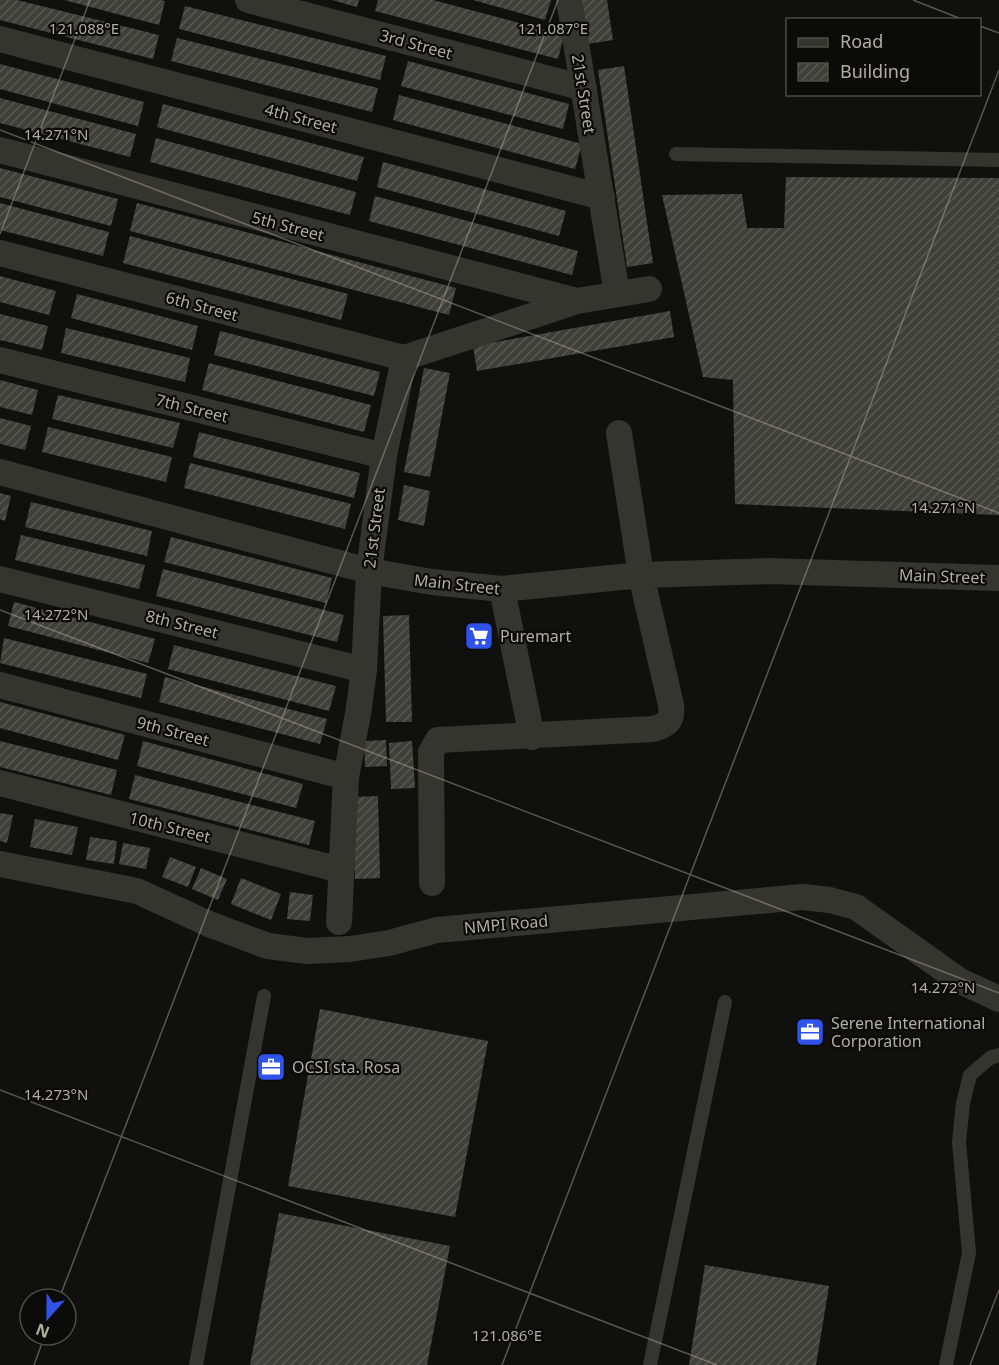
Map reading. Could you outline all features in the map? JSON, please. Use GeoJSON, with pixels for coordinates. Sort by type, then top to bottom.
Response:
{"type":"FeatureCollection","features":[{"type":"Feature","properties":{"kind":"street","name":"3rd Street"},"geometry":{"type":"LineString","coordinates":[[248,0],[584,88]]}},
{"type":"Feature","properties":{"kind":"street","name":"21st Street"},"geometry":{"type":"LineString","coordinates":[[569,0],[617,294]]}},
{"type":"Feature","properties":{"kind":"street","name":"4th Street"},"geometry":{"type":"LineString","coordinates":[[0,39],[602,197]]}},
{"type":"Feature","properties":{"kind":"street","name":"5th Street"},"geometry":{"type":"LineString","coordinates":[[0,150],[577,302]]}},
{"type":"Feature","properties":{"kind":"street","name":"6th Street"},"geometry":{"type":"LineString","coordinates":[[0,253],[404,358]]}},
{"type":"Feature","properties":{"kind":"street"},"geometry":{"type":"LineString","coordinates":[[404,358],[577,302],[649,289]]}},
{"type":"Feature","properties":{"kind":"street","name":"21st Street"},"geometry":{"type":"LineString","coordinates":[[339,922],[346,777],[364,669],[369,571],[384,456],[404,358]]}},
{"type":"Feature","properties":{"kind":"street","name":"7th Street"},"geometry":{"type":"LineString","coordinates":[[0,360],[384,456]]}},
{"type":"Feature","properties":{"kind":"street"},"geometry":{"type":"LineString","coordinates":[[432,883],[431,752],[438,740],[532,737],[652,729],[664,726],[670,721],[671,705],[641,575],[619,433]]}},
{"type":"Feature","properties":{"kind":"street","name":"Main Street"},"geometry":{"type":"LineString","coordinates":[[0,472],[369,571],[408,579],[502,589],[641,575],[769,571],[999,578]]}},
{"type":"Feature","properties":{"kind":"street","name":"8th Street"},"geometry":{"type":"LineString","coordinates":[[0,579],[364,669]]}},
{"type":"Feature","properties":{"kind":"street"},"geometry":{"type":"LineString","coordinates":[[502,589],[532,737]]}},
{"type":"Feature","properties":{"kind":"street","name":"9th Street"},"geometry":{"type":"LineString","coordinates":[[0,685],[346,777]]}},
{"type":"Feature","properties":{"kind":"street","name":"10th Street"},"geometry":{"type":"LineString","coordinates":[[0,783],[340,870]]}},
{"type":"Feature","properties":{"kind":"street","name":"NMPI Road"},"geometry":{"type":"LineString","coordinates":[[0,864],[137,891],[209,924],[267,946],[308,951],[350,950],[389,943],[437,930],[802,897],[830,900],[856,907],[960,981],[999,999]]}},
{"type":"Feature","properties":{"kind":"lane"},"geometry":{"type":"LineString","coordinates":[[676,154],[999,160]]}},
{"type":"Feature","properties":{"kind":"lane"},"geometry":{"type":"LineString","coordinates":[[196,1365],[264,996]]}},
{"type":"Feature","properties":{"kind":"lane"},"geometry":{"type":"LineString","coordinates":[[650,1365],[725,1002]]}},
{"type":"Feature","properties":{"kind":"lane"},"geometry":{"type":"LineString","coordinates":[[946,1365],[969,1253],[959,1142],[963,1103],[970,1075],[990,1058],[999,1055]]}},
{"type":"Feature","properties":{"kind":"building"},"geometry":{"type":"Polygon","coordinates":[[[0,0],[17,0],[159,35],[153,59],[0,20],[0,0]]]}},
{"type":"Feature","properties":{"kind":"building"},"geometry":{"type":"Polygon","coordinates":[[[64,0],[160,0],[165,1],[159,25],[64,0]]]}},
{"type":"Feature","properties":{"kind":"building"},"geometry":{"type":"Polygon","coordinates":[[[332,0],[359,0],[357,7],[332,0]]]}},
{"type":"Feature","properties":{"kind":"building"},"geometry":{"type":"Polygon","coordinates":[[[378,0],[433,0],[564,35],[558,59],[375,11],[378,0]]]}},
{"type":"Feature","properties":{"kind":"building"},"geometry":{"type":"Polygon","coordinates":[[[473,0],[551,0],[545,20],[473,0]]]}},
{"type":"Feature","properties":{"kind":"building"},"geometry":{"type":"Polygon","coordinates":[[[581,0],[607,0],[613,40],[587,44],[581,0]]]}},
{"type":"Feature","properties":{"kind":"building"},"geometry":{"type":"Polygon","coordinates":[[[185,6],[386,56],[380,80],[179,29],[185,6]]]}},
{"type":"Feature","properties":{"kind":"building"},"geometry":{"type":"Polygon","coordinates":[[[177,38],[378,88],[372,112],[171,61],[177,38]]]}},
{"type":"Feature","properties":{"kind":"building"},"geometry":{"type":"Polygon","coordinates":[[[408,61],[569,104],[563,129],[401,86],[408,61]]]}},
{"type":"Feature","properties":{"kind":"building"},"geometry":{"type":"Polygon","coordinates":[[[0,64],[144,102],[138,126],[0,89],[0,64]]]}},
{"type":"Feature","properties":{"kind":"building"},"geometry":{"type":"Polygon","coordinates":[[[624,66],[653,263],[627,267],[598,70],[624,66]]]}},
{"type":"Feature","properties":{"kind":"building"},"geometry":{"type":"Polygon","coordinates":[[[399,95],[582,144],[575,169],[393,120],[399,95]]]}},
{"type":"Feature","properties":{"kind":"building"},"geometry":{"type":"Polygon","coordinates":[[[0,98],[136,134],[130,157],[0,123],[0,98]]]}},
{"type":"Feature","properties":{"kind":"building"},"geometry":{"type":"Polygon","coordinates":[[[163,104],[364,157],[357,181],[157,127],[163,104]]]}},
{"type":"Feature","properties":{"kind":"building"},"geometry":{"type":"Polygon","coordinates":[[[156,138],[356,192],[350,215],[150,162],[156,138]]]}},
{"type":"Feature","properties":{"kind":"building"},"geometry":{"type":"Polygon","coordinates":[[[383,162],[566,211],[559,236],[377,187],[383,162]]]}},
{"type":"Feature","properties":{"kind":"building"},"geometry":{"type":"Polygon","coordinates":[[[0,168],[118,199],[111,226],[0,197],[0,168]]]}},
{"type":"Feature","properties":{"kind":"building"},"geometry":{"type":"Polygon","coordinates":[[[786,177],[999,178],[999,515],[735,504],[733,380],[703,377],[662,195],[742,194],[747,228],[784,228],[786,177]]]}},
{"type":"Feature","properties":{"kind":"building"},"geometry":{"type":"Polygon","coordinates":[[[375,196],[578,251],[572,275],[369,221],[375,196]]]}},
{"type":"Feature","properties":{"kind":"building"},"geometry":{"type":"Polygon","coordinates":[[[0,203],[109,232],[103,256],[0,230],[0,203]]]}},
{"type":"Feature","properties":{"kind":"building"},"geometry":{"type":"Polygon","coordinates":[[[137,203],[456,288],[449,315],[130,231],[137,203]]]}},
{"type":"Feature","properties":{"kind":"building"},"geometry":{"type":"Polygon","coordinates":[[[130,236],[348,294],[341,320],[123,263],[130,236]]]}},
{"type":"Feature","properties":{"kind":"building"},"geometry":{"type":"Polygon","coordinates":[[[0,276],[56,291],[49,315],[0,302],[0,276]]]}},
{"type":"Feature","properties":{"kind":"building"},"geometry":{"type":"Polygon","coordinates":[[[77,294],[198,326],[192,350],[71,318],[77,294]]]}},
{"type":"Feature","properties":{"kind":"building"},"geometry":{"type":"Polygon","coordinates":[[[670,311],[674,337],[477,371],[473,346],[670,311]]]}},
{"type":"Feature","properties":{"kind":"building"},"geometry":{"type":"Polygon","coordinates":[[[0,314],[48,326],[42,350],[0,340],[0,314]]]}},
{"type":"Feature","properties":{"kind":"building"},"geometry":{"type":"Polygon","coordinates":[[[66,328],[190,358],[185,382],[61,353],[66,328]]]}},
{"type":"Feature","properties":{"kind":"building"},"geometry":{"type":"Polygon","coordinates":[[[220,331],[380,372],[374,396],[214,355],[220,331]]]}},
{"type":"Feature","properties":{"kind":"building"},"geometry":{"type":"Polygon","coordinates":[[[209,363],[371,405],[364,432],[202,390],[209,363]]]}},
{"type":"Feature","properties":{"kind":"building"},"geometry":{"type":"Polygon","coordinates":[[[424,368],[450,373],[430,477],[404,472],[424,368]]]}},
{"type":"Feature","properties":{"kind":"building"},"geometry":{"type":"Polygon","coordinates":[[[0,380],[38,390],[32,415],[0,407],[0,380]]]}},
{"type":"Feature","properties":{"kind":"building"},"geometry":{"type":"Polygon","coordinates":[[[58,395],[180,423],[173,448],[52,419],[58,395]]]}},
{"type":"Feature","properties":{"kind":"building"},"geometry":{"type":"Polygon","coordinates":[[[0,418],[31,426],[25,450],[0,444],[0,418]]]}},
{"type":"Feature","properties":{"kind":"building"},"geometry":{"type":"Polygon","coordinates":[[[48,427],[172,457],[166,482],[42,452],[48,427]]]}},
{"type":"Feature","properties":{"kind":"building"},"geometry":{"type":"Polygon","coordinates":[[[199,432],[360,473],[354,498],[193,457],[199,432]]]}},
{"type":"Feature","properties":{"kind":"building"},"geometry":{"type":"Polygon","coordinates":[[[190,463],[351,504],[345,529],[184,488],[190,463]]]}},
{"type":"Feature","properties":{"kind":"building"},"geometry":{"type":"Polygon","coordinates":[[[404,485],[430,491],[424,526],[398,520],[404,485]]]}},
{"type":"Feature","properties":{"kind":"building"},"geometry":{"type":"Polygon","coordinates":[[[0,493],[11,496],[5,521],[0,519],[0,493]]]}},
{"type":"Feature","properties":{"kind":"building"},"geometry":{"type":"Polygon","coordinates":[[[31,502],[152,531],[147,556],[25,527],[31,502]]]}},
{"type":"Feature","properties":{"kind":"building"},"geometry":{"type":"Polygon","coordinates":[[[21,535],[145,565],[139,589],[15,560],[21,535]]]}},
{"type":"Feature","properties":{"kind":"building"},"geometry":{"type":"Polygon","coordinates":[[[171,537],[332,578],[326,603],[164,562],[171,537]]]}},
{"type":"Feature","properties":{"kind":"building"},"geometry":{"type":"Polygon","coordinates":[[[163,569],[344,615],[337,642],[156,596],[163,569]]]}},
{"type":"Feature","properties":{"kind":"building"},"geometry":{"type":"Polygon","coordinates":[[[14,602],[155,639],[148,663],[8,626],[14,602]]]}},
{"type":"Feature","properties":{"kind":"building"},"geometry":{"type":"Polygon","coordinates":[[[409,615],[412,722],[386,722],[383,616],[409,615]]]}},
{"type":"Feature","properties":{"kind":"building"},"geometry":{"type":"Polygon","coordinates":[[[4,638],[147,674],[141,698],[0,663],[4,638]]]}},
{"type":"Feature","properties":{"kind":"building"},"geometry":{"type":"Polygon","coordinates":[[[174,645],[336,686],[329,711],[168,669],[174,645]]]}},
{"type":"Feature","properties":{"kind":"building"},"geometry":{"type":"Polygon","coordinates":[[[165,677],[327,719],[320,744],[159,702],[165,677]]]}},
{"type":"Feature","properties":{"kind":"building"},"geometry":{"type":"Polygon","coordinates":[[[0,702],[125,735],[118,760],[0,728],[0,702]]]}},
{"type":"Feature","properties":{"kind":"building"},"geometry":{"type":"Polygon","coordinates":[[[386,740],[387,766],[365,767],[364,741],[386,740]]]}},
{"type":"Feature","properties":{"kind":"building"},"geometry":{"type":"Polygon","coordinates":[[[0,741],[117,770],[111,795],[0,767],[0,741]]]}},
{"type":"Feature","properties":{"kind":"building"},"geometry":{"type":"Polygon","coordinates":[[[143,741],[303,784],[296,808],[137,766],[143,741]]]}},
{"type":"Feature","properties":{"kind":"building"},"geometry":{"type":"Polygon","coordinates":[[[412,741],[415,788],[391,789],[389,743],[412,741]]]}},
{"type":"Feature","properties":{"kind":"building"},"geometry":{"type":"Polygon","coordinates":[[[135,775],[315,821],[309,845],[129,799],[135,775]]]}},
{"type":"Feature","properties":{"kind":"building"},"geometry":{"type":"Polygon","coordinates":[[[378,796],[380,878],[355,879],[352,797],[378,796]]]}},
{"type":"Feature","properties":{"kind":"building"},"geometry":{"type":"Polygon","coordinates":[[[0,813],[13,815],[7,843],[0,841],[0,813]]]}},
{"type":"Feature","properties":{"kind":"building"},"geometry":{"type":"Polygon","coordinates":[[[35,819],[78,827],[72,855],[30,847],[35,819]]]}},
{"type":"Feature","properties":{"kind":"building"},"geometry":{"type":"Polygon","coordinates":[[[90,837],[117,841],[114,864],[86,860],[90,837]]]}},
{"type":"Feature","properties":{"kind":"building"},"geometry":{"type":"Polygon","coordinates":[[[123,843],[150,848],[146,869],[119,864],[123,843]]]}},
{"type":"Feature","properties":{"kind":"building"},"geometry":{"type":"Polygon","coordinates":[[[170,857],[196,867],[188,887],[162,877],[170,857]]]}},
{"type":"Feature","properties":{"kind":"building"},"geometry":{"type":"Polygon","coordinates":[[[201,868],[227,879],[218,900],[192,889],[201,868]]]}},
{"type":"Feature","properties":{"kind":"building"},"geometry":{"type":"Polygon","coordinates":[[[241,878],[281,894],[271,920],[231,904],[241,878]]]}},
{"type":"Feature","properties":{"kind":"building"},"geometry":{"type":"Polygon","coordinates":[[[290,892],[313,895],[310,921],[287,919],[290,892]]]}},
{"type":"Feature","properties":{"kind":"building"},"geometry":{"type":"Polygon","coordinates":[[[320,1009],[488,1041],[455,1217],[288,1186],[320,1009]]]}},
{"type":"Feature","properties":{"kind":"building"},"geometry":{"type":"Polygon","coordinates":[[[279,1213],[450,1246],[427,1365],[250,1365],[279,1213]]]}},
{"type":"Feature","properties":{"kind":"building"},"geometry":{"type":"Polygon","coordinates":[[[705,1265],[829,1286],[816,1365],[689,1365],[705,1265]]]}},
{"type":"Feature","properties":{"kind":"place","name":"Puremart"},"geometry":{"type":"Point","coordinates":[479,636]}},
{"type":"Feature","properties":{"kind":"place","name":"Serene International Corporation"},"geometry":{"type":"Point","coordinates":[810,1032]}},
{"type":"Feature","properties":{"kind":"place","name":"OCSI sta. Rosa"},"geometry":{"type":"Point","coordinates":[271,1067]}}]}
